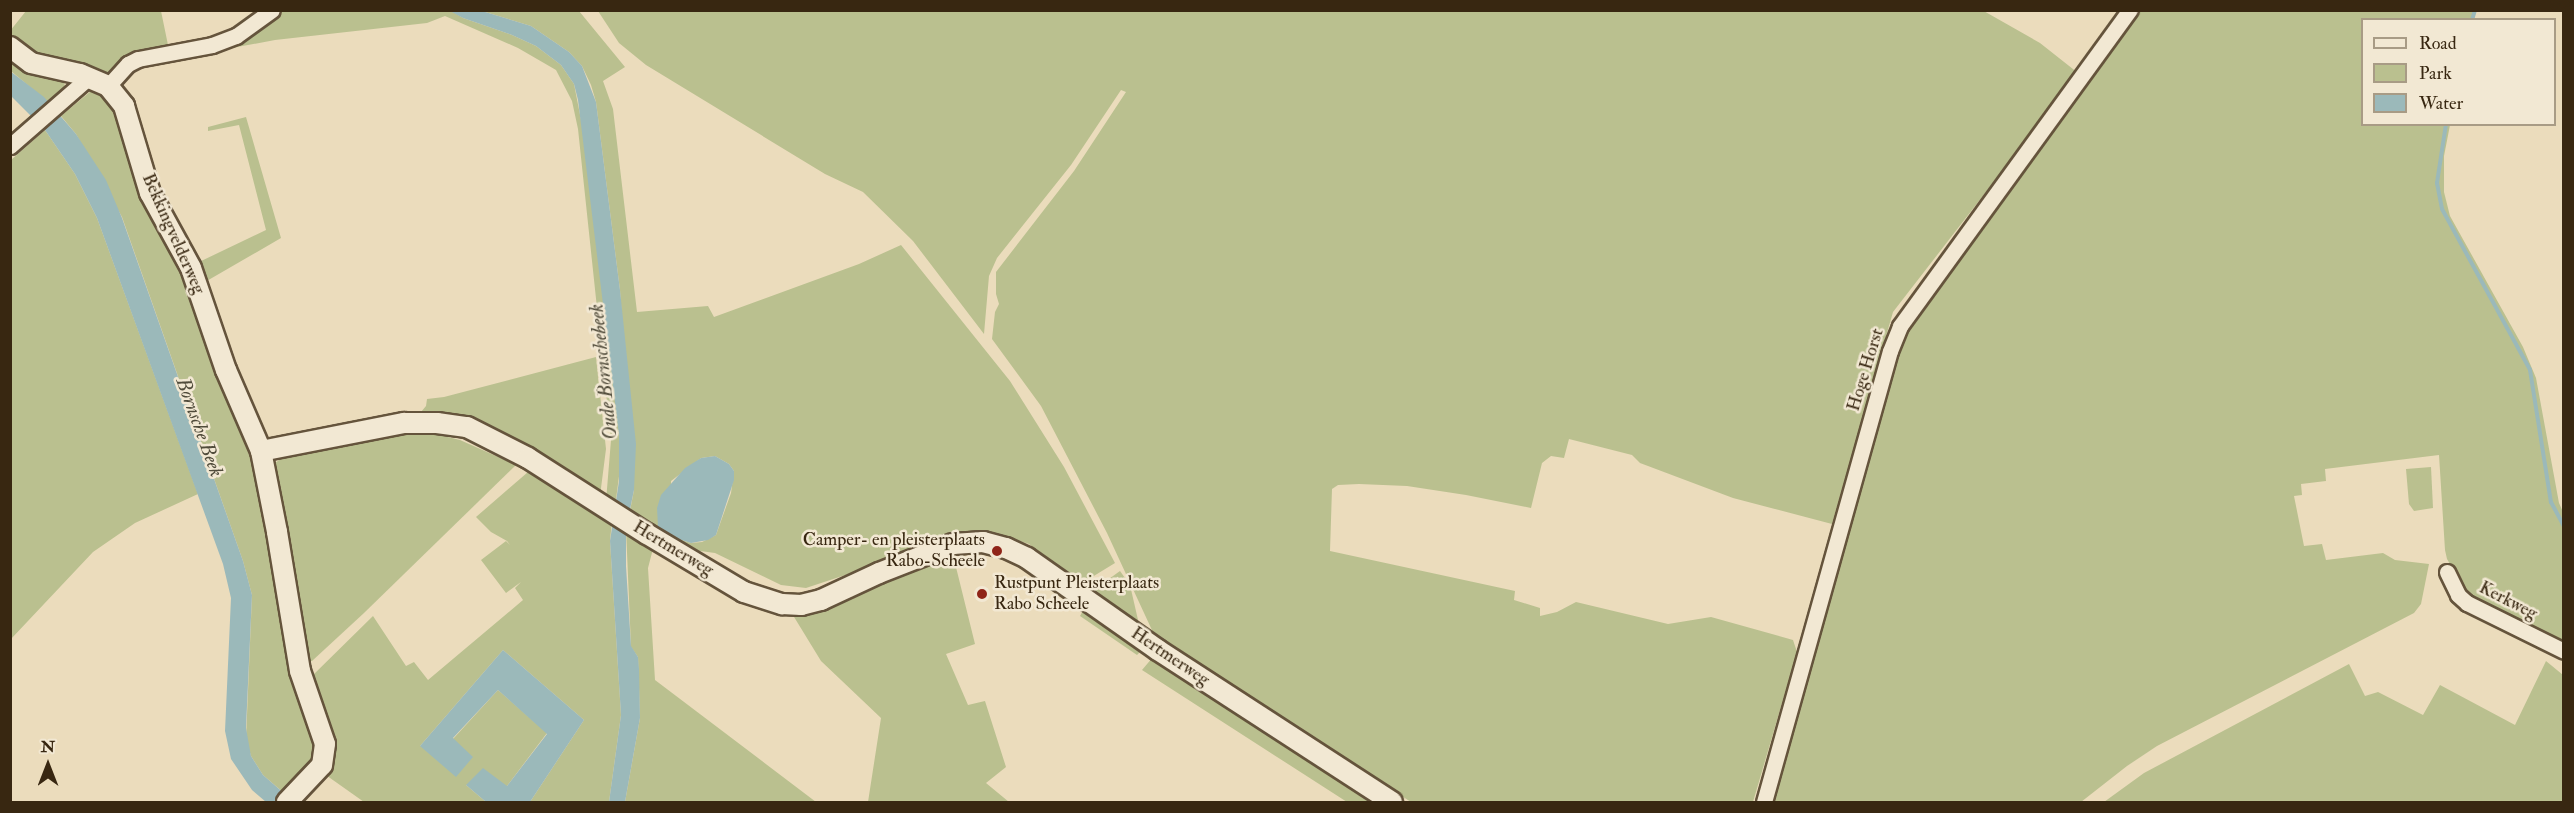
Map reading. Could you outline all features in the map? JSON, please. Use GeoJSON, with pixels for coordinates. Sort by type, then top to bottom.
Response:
{"type":"FeatureCollection","features":[{"type":"Feature","properties":{"kind":"street"},"geometry":{"type":"LineString","coordinates":[[108,86],[128,64],[138,58],[190,50],[220,42],[258,23],[272,10]]}},
{"type":"Feature","properties":{"kind":"street","name":"Hoge Horst"},"geometry":{"type":"LineString","coordinates":[[1764,802],[1890,351],[1900,326],[2130,10]]}},
{"type":"Feature","properties":{"kind":"street","name":"Bekkingvelderweg"},"geometry":{"type":"LineString","coordinates":[[10,47],[31,63],[89,77],[108,86],[124,106],[150,193],[191,268],[226,370],[261,451]]}},
{"type":"Feature","properties":{"kind":"street"},"geometry":{"type":"LineString","coordinates":[[10,146],[89,77]]}},
{"type":"Feature","properties":{"kind":"street","name":"Hertmerweg"},"geometry":{"type":"LineString","coordinates":[[261,451],[404,423],[452,424],[478,430],[744,592],[761,599],[792,605],[821,600],[879,573],[953,544],[982,542],[1006,548],[1027,558],[1158,650],[1392,802]]}},
{"type":"Feature","properties":{"kind":"street"},"geometry":{"type":"LineString","coordinates":[[261,451],[300,671],[325,744],[322,765],[292,797]]}},
{"type":"Feature","properties":{"kind":"street","name":"Kerkweg"},"geometry":{"type":"LineString","coordinates":[[2447,572],[2458,595],[2467,603],[2564,651]]}},
{"type":"Feature","properties":{"kind":"green space"},"geometry":{"type":"Polygon","coordinates":[[[450,10],[463,18],[536,46],[561,65],[574,84],[583,130],[617,407],[621,461],[615,507],[606,501],[611,440],[578,129],[572,101],[556,70],[518,48],[445,16],[427,23],[275,40],[221,50],[237,45],[265,27],[281,11],[450,10]]]}},
{"type":"Feature","properties":{"kind":"green space"},"geometry":{"type":"Polygon","coordinates":[[[1982,10],[2040,43],[2078,73],[1893,312],[1832,524],[1733,498],[1640,463],[1632,455],[1569,439],[1564,458],[1551,456],[1542,463],[1531,508],[1407,486],[1359,484],[1338,485],[1332,489],[1330,551],[1515,591],[1514,600],[1540,608],[1540,616],[1557,612],[1576,602],[1668,624],[1711,617],[1793,640],[1797,652],[1753,802],[1411,802],[1173,648],[1157,641],[1107,533],[1041,406],[992,339],[995,312],[999,304],[996,294],[996,272],[1074,171],[1126,92],[1121,90],[1071,165],[997,258],[989,276],[984,334],[913,241],[863,192],[825,174],[646,65],[619,43],[598,11],[1982,10]]]}},
{"type":"Feature","properties":{"kind":"green space"},"geometry":{"type":"Polygon","coordinates":[[[26,11],[161,11],[168,45],[194,41],[109,76],[44,62],[11,39],[10,31],[26,11]]]}},
{"type":"Feature","properties":{"kind":"green space"},"geometry":{"type":"Polygon","coordinates":[[[482,11],[579,11],[625,67],[603,81],[613,109],[637,312],[708,306],[714,317],[859,264],[901,245],[1010,381],[1064,467],[1115,563],[1079,585],[1029,544],[1007,537],[984,534],[951,540],[806,588],[781,585],[715,553],[693,550],[629,516],[634,490],[620,290],[596,102],[582,66],[569,52],[531,26],[482,11]],[[715,456],[701,458],[671,481],[672,537],[691,543],[702,542],[716,535],[731,493],[734,471],[729,464],[715,456]]]}},
{"type":"Feature","properties":{"kind":"green space"},"geometry":{"type":"Polygon","coordinates":[[[2140,11],[2476,11],[2474,18],[2361,18],[2361,126],[2450,126],[2444,156],[2444,192],[2450,216],[2523,347],[2536,378],[2559,503],[2563,512],[2563,648],[2468,595],[2447,559],[2445,550],[2439,455],[2325,469],[2326,481],[2301,484],[2302,495],[2294,496],[2304,546],[2322,544],[2326,560],[2383,553],[2395,560],[2429,564],[2421,604],[2414,613],[2157,746],[2081,802],[1772,802],[1906,320],[2140,11]]]}},
{"type":"Feature","properties":{"kind":"green space"},"geometry":{"type":"Polygon","coordinates":[[[10,52],[64,78],[65,90],[49,103],[11,71],[10,52]]]}},
{"type":"Feature","properties":{"kind":"green space"},"geometry":{"type":"Polygon","coordinates":[[[91,91],[100,91],[115,105],[174,247],[238,418],[261,491],[320,756],[285,794],[263,775],[251,756],[246,739],[252,595],[243,561],[122,217],[76,134],[61,116],[91,91]]]}},
{"type":"Feature","properties":{"kind":"green space"},"geometry":{"type":"Polygon","coordinates":[[[246,117],[281,238],[205,282],[197,263],[266,230],[239,125],[208,131],[208,127],[246,117]]]}},
{"type":"Feature","properties":{"kind":"green space"},"geometry":{"type":"Polygon","coordinates":[[[45,130],[75,174],[97,218],[198,494],[135,523],[93,552],[11,639],[11,160],[45,130]]]}},
{"type":"Feature","properties":{"kind":"green space"},"geometry":{"type":"Polygon","coordinates":[[[596,357],[606,449],[600,496],[492,432],[348,428],[345,422],[421,412],[426,406],[427,399],[444,397],[596,357]]]}},
{"type":"Feature","properties":{"kind":"green space"},"geometry":{"type":"Polygon","coordinates":[[[411,433],[436,434],[460,440],[516,465],[364,613],[312,661],[308,661],[271,476],[274,464],[289,452],[411,433]]]}},
{"type":"Feature","properties":{"kind":"green space"},"geometry":{"type":"Polygon","coordinates":[[[2431,467],[2433,508],[2414,511],[2409,504],[2406,469],[2431,467]]]}},
{"type":"Feature","properties":{"kind":"green space"},"geometry":{"type":"Polygon","coordinates":[[[528,472],[612,521],[610,541],[621,715],[609,802],[530,802],[584,720],[503,650],[420,746],[453,739],[498,690],[547,733],[507,786],[466,785],[486,802],[364,802],[323,773],[331,741],[328,723],[311,677],[373,616],[406,666],[414,662],[428,680],[523,600],[515,588],[521,582],[506,593],[481,560],[506,541],[510,545],[507,541],[491,532],[476,517],[528,472]]]}},
{"type":"Feature","properties":{"kind":"green space"},"geometry":{"type":"Polygon","coordinates":[[[626,529],[654,545],[648,568],[655,680],[816,802],[625,802],[640,718],[638,657],[631,647],[626,529]]]}},
{"type":"Feature","properties":{"kind":"green space"},"geometry":{"type":"Polygon","coordinates":[[[953,555],[975,644],[946,654],[968,705],[985,701],[1006,767],[986,783],[1009,802],[868,802],[881,718],[821,661],[791,612],[953,555]]]}},
{"type":"Feature","properties":{"kind":"green space"},"geometry":{"type":"Polygon","coordinates":[[[1120,571],[1130,585],[1141,633],[1088,594],[1120,571]]]}},
{"type":"Feature","properties":{"kind":"green space"},"geometry":{"type":"Polygon","coordinates":[[[1084,609],[1139,647],[1139,653],[1137,655],[1080,616],[1084,609]]]}},
{"type":"Feature","properties":{"kind":"green space"},"geometry":{"type":"Polygon","coordinates":[[[1153,657],[1374,802],[1347,802],[1142,670],[1153,657]]]}},
{"type":"Feature","properties":{"kind":"green space"},"geometry":{"type":"Polygon","coordinates":[[[2546,661],[2563,675],[2563,802],[2104,802],[2144,773],[2349,664],[2365,696],[2378,692],[2423,715],[2440,685],[2515,725],[2546,661]]]}},
{"type":"Feature","properties":{"kind":"water"},"geometry":{"type":"Polygon","coordinates":[[[450,11],[482,11],[531,26],[569,52],[582,66],[596,102],[620,290],[636,444],[634,490],[626,529],[626,566],[631,646],[638,657],[640,718],[625,802],[609,802],[621,715],[610,541],[619,481],[619,435],[578,100],[574,84],[561,65],[536,46],[450,11]]]}},
{"type":"Feature","properties":{"kind":"water"},"geometry":{"type":"Polygon","coordinates":[[[10,71],[44,97],[76,134],[106,180],[122,218],[243,561],[252,595],[246,728],[251,756],[263,775],[294,802],[266,802],[252,790],[231,759],[225,731],[231,598],[223,564],[97,218],[75,174],[45,130],[11,96],[10,71]]]}},
{"type":"Feature","properties":{"kind":"water"},"geometry":{"type":"Polygon","coordinates":[[[715,456],[729,464],[734,471],[734,480],[716,535],[708,540],[691,543],[672,537],[658,527],[657,508],[661,495],[685,468],[701,458],[715,456]]]}},
{"type":"Feature","properties":{"kind":"water"},"geometry":{"type":"Polygon","coordinates":[[[503,650],[584,720],[530,802],[486,802],[466,785],[483,768],[507,786],[547,734],[498,690],[453,738],[473,757],[456,777],[420,746],[503,650]]]}},
{"type":"Feature","properties":{"kind":"waterway"},"geometry":{"type":"LineString","coordinates":[[2473,18],[2475,10]]}},
{"type":"Feature","properties":{"kind":"waterway"},"geometry":{"type":"LineString","coordinates":[[2446,126],[2437,183],[2442,209],[2530,370],[2551,502],[2564,526]]}},
{"type":"Feature","properties":{"kind":"place","name":"Camper- en pleisterplaats Rabo-Scheele"},"geometry":{"type":"Point","coordinates":[997,551]}},
{"type":"Feature","properties":{"kind":"place","name":"Rustpunt Pleisterplaats Rabo Scheele"},"geometry":{"type":"Point","coordinates":[982,594]}},
{"type":"Feature","properties":{"kind":"water label","name":"Oude Bornschebeek"},"geometry":{"type":"Point","coordinates":[603,372]}},
{"type":"Feature","properties":{"kind":"water label","name":"Bornsche Beek"},"geometry":{"type":"Point","coordinates":[200,427]}}]}
